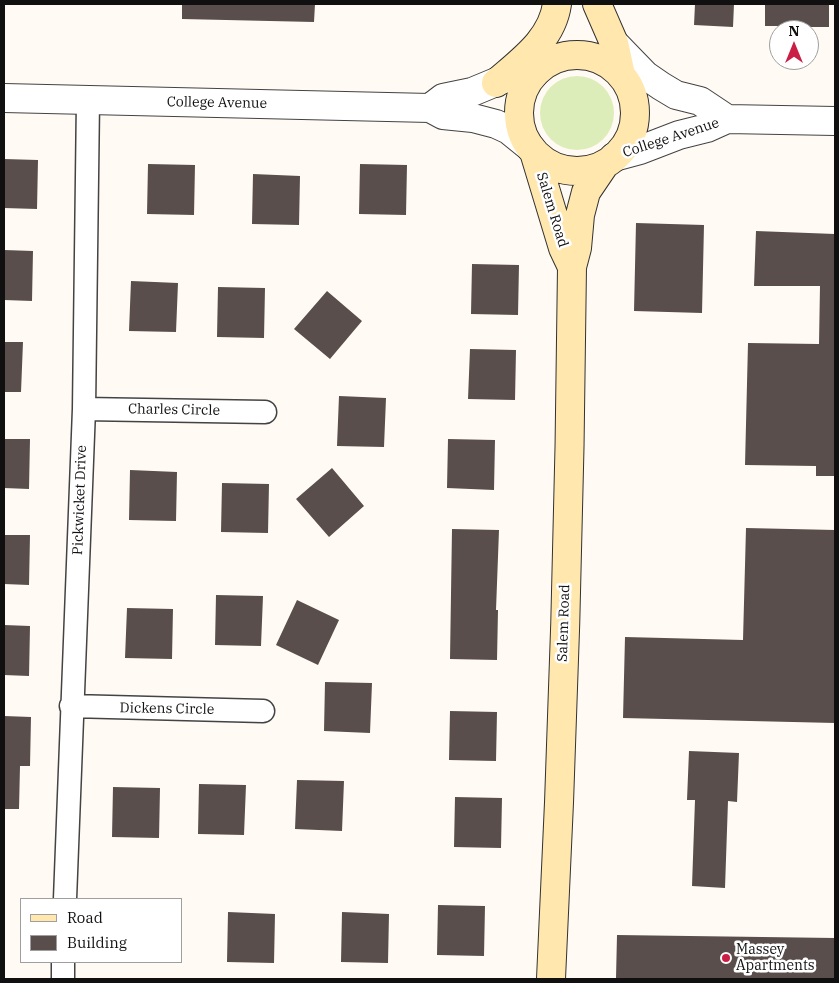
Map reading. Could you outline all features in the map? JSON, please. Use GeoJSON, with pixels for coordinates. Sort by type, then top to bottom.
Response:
{"type":"FeatureCollection","features":[{"type":"Feature","properties":{"kind":"main road"},"geometry":{"type":"LineString","coordinates":[[496,82],[537,47],[547,32],[556,12],[556,4]]}},
{"type":"Feature","properties":{"kind":"main road"},"geometry":{"type":"LineString","coordinates":[[568,4],[565,31],[542,67],[523,91],[520,108],[520,126],[532,149],[555,166],[568,170],[593,168],[609,160],[622,149],[633,128],[635,105],[624,79],[614,43],[597,4]]}},
{"type":"Feature","properties":{"kind":"main road"},"geometry":{"type":"LineString","coordinates":[[542,67],[561,57],[587,56],[600,59],[612,66],[624,79]]}},
{"type":"Feature","properties":{"kind":"main road","name":"Salem Road"},"geometry":{"type":"LineString","coordinates":[[532,149],[549,198],[563,248],[575,258]]}},
{"type":"Feature","properties":{"kind":"main road"},"geometry":{"type":"LineString","coordinates":[[575,258],[588,241],[594,212],[616,178],[640,150]]}},
{"type":"Feature","properties":{"kind":"main road","name":"Salem Road"},"geometry":{"type":"LineString","coordinates":[[551,979],[557,861],[575,258],[580,215],[586,192],[609,160]]}},
{"type":"Feature","properties":{"kind":"street"},"geometry":{"type":"LineString","coordinates":[[614,43],[645,75],[660,86],[676,94],[700,101],[722,116]]}},
{"type":"Feature","properties":{"kind":"street","name":"College Avenue"},"geometry":{"type":"LineString","coordinates":[[436,111],[444,98],[472,92],[513,75],[542,67]]}},
{"type":"Feature","properties":{"kind":"street","name":"College Avenue"},"geometry":{"type":"LineString","coordinates":[[624,79],[645,95],[678,109],[722,116],[835,121]]}},
{"type":"Feature","properties":{"kind":"street","name":"College Avenue"},"geometry":{"type":"LineString","coordinates":[[4,98],[436,111],[496,124],[509,130],[532,149]]}},
{"type":"Feature","properties":{"kind":"street","name":"Pickwicket Drive"},"geometry":{"type":"LineString","coordinates":[[65,898],[84,409],[88,100]]}},
{"type":"Feature","properties":{"kind":"street"},"geometry":{"type":"LineString","coordinates":[[436,111],[451,124],[475,130],[515,156],[549,198]]}},
{"type":"Feature","properties":{"kind":"street","name":"College Avenue"},"geometry":{"type":"LineString","coordinates":[[609,160],[679,135],[707,128],[722,116]]}},
{"type":"Feature","properties":{"kind":"street","name":"Charles Circle"},"geometry":{"type":"LineString","coordinates":[[84,409],[265,412]]}},
{"type":"Feature","properties":{"kind":"street","name":"Dickens Circle"},"geometry":{"type":"LineString","coordinates":[[72,706],[263,711]]}},
{"type":"Feature","properties":{"kind":"street"},"geometry":{"type":"LineString","coordinates":[[63,963],[63,979]]}},
{"type":"Feature","properties":{"kind":"green space"},"geometry":{"type":"Polygon","coordinates":[[[577,76],[591,79],[603,87],[611,99],[614,113],[611,127],[603,139],[591,147],[577,150],[563,147],[551,139],[543,127],[540,113],[543,99],[551,87],[563,79],[577,76]]]}},
{"type":"Feature","properties":{"kind":"building"},"geometry":{"type":"Polygon","coordinates":[[[182,4],[315,4],[314,22],[182,19],[182,4]]]}},
{"type":"Feature","properties":{"kind":"building"},"geometry":{"type":"Polygon","coordinates":[[[695,4],[734,4],[733,27],[694,25],[695,4]]]}},
{"type":"Feature","properties":{"kind":"building"},"geometry":{"type":"Polygon","coordinates":[[[765,4],[829,4],[829,27],[819,27],[819,20],[769,20],[769,26],[765,26],[765,4]]]}},
{"type":"Feature","properties":{"kind":"building"},"geometry":{"type":"Polygon","coordinates":[[[4,159],[38,160],[37,209],[4,208],[4,159]]]}},
{"type":"Feature","properties":{"kind":"building"},"geometry":{"type":"Polygon","coordinates":[[[148,164],[195,165],[194,215],[147,214],[148,164]]]}},
{"type":"Feature","properties":{"kind":"building"},"geometry":{"type":"Polygon","coordinates":[[[360,164],[407,165],[406,215],[359,214],[360,164]]]}},
{"type":"Feature","properties":{"kind":"building"},"geometry":{"type":"Polygon","coordinates":[[[253,174],[300,176],[299,225],[252,224],[253,174]]]}},
{"type":"Feature","properties":{"kind":"building"},"geometry":{"type":"Polygon","coordinates":[[[636,223],[704,225],[702,313],[634,311],[636,223]]]}},
{"type":"Feature","properties":{"kind":"building"},"geometry":{"type":"Polygon","coordinates":[[[756,231],[835,234],[835,476],[816,476],[816,466],[745,465],[748,343],[819,344],[820,286],[754,286],[756,231]]]}},
{"type":"Feature","properties":{"kind":"building"},"geometry":{"type":"Polygon","coordinates":[[[4,250],[33,251],[32,301],[4,300],[4,250]]]}},
{"type":"Feature","properties":{"kind":"building"},"geometry":{"type":"Polygon","coordinates":[[[472,264],[519,265],[518,315],[471,314],[472,264]]]}},
{"type":"Feature","properties":{"kind":"building"},"geometry":{"type":"Polygon","coordinates":[[[131,281],[178,283],[176,332],[129,331],[131,281]]]}},
{"type":"Feature","properties":{"kind":"building"},"geometry":{"type":"Polygon","coordinates":[[[218,287],[265,288],[264,338],[217,337],[218,287]]]}},
{"type":"Feature","properties":{"kind":"building"},"geometry":{"type":"Polygon","coordinates":[[[327,291],[362,321],[330,359],[294,329],[327,291]]]}},
{"type":"Feature","properties":{"kind":"building"},"geometry":{"type":"Polygon","coordinates":[[[4,342],[23,342],[21,392],[4,392],[4,342]]]}},
{"type":"Feature","properties":{"kind":"building"},"geometry":{"type":"Polygon","coordinates":[[[470,349],[516,350],[515,400],[468,399],[470,349]]]}},
{"type":"Feature","properties":{"kind":"building"},"geometry":{"type":"Polygon","coordinates":[[[339,396],[386,398],[384,447],[337,446],[339,396]]]}},
{"type":"Feature","properties":{"kind":"building"},"geometry":{"type":"Polygon","coordinates":[[[4,439],[30,439],[29,489],[4,488],[4,439]]]}},
{"type":"Feature","properties":{"kind":"building"},"geometry":{"type":"Polygon","coordinates":[[[448,439],[495,440],[494,490],[447,488],[448,439]]]}},
{"type":"Feature","properties":{"kind":"building"},"geometry":{"type":"Polygon","coordinates":[[[332,468],[364,506],[329,537],[296,499],[332,468]]]}},
{"type":"Feature","properties":{"kind":"building"},"geometry":{"type":"Polygon","coordinates":[[[130,470],[177,472],[176,521],[129,520],[130,470]]]}},
{"type":"Feature","properties":{"kind":"building"},"geometry":{"type":"Polygon","coordinates":[[[222,483],[269,484],[268,533],[221,532],[222,483]]]}},
{"type":"Feature","properties":{"kind":"building"},"geometry":{"type":"Polygon","coordinates":[[[746,528],[835,530],[835,723],[623,718],[625,637],[743,640],[746,528]]]}},
{"type":"Feature","properties":{"kind":"building"},"geometry":{"type":"Polygon","coordinates":[[[452,529],[499,530],[496,610],[498,610],[497,660],[450,659],[452,529]]]}},
{"type":"Feature","properties":{"kind":"building"},"geometry":{"type":"Polygon","coordinates":[[[4,535],[30,535],[29,585],[4,584],[4,535]]]}},
{"type":"Feature","properties":{"kind":"building"},"geometry":{"type":"Polygon","coordinates":[[[216,595],[263,596],[261,646],[215,645],[216,595]]]}},
{"type":"Feature","properties":{"kind":"building"},"geometry":{"type":"Polygon","coordinates":[[[297,600],[339,620],[318,665],[276,645],[297,600]]]}},
{"type":"Feature","properties":{"kind":"building"},"geometry":{"type":"Polygon","coordinates":[[[127,608],[173,609],[172,659],[125,658],[127,608]]]}},
{"type":"Feature","properties":{"kind":"building"},"geometry":{"type":"Polygon","coordinates":[[[4,625],[30,626],[29,676],[4,675],[4,625]]]}},
{"type":"Feature","properties":{"kind":"building"},"geometry":{"type":"Polygon","coordinates":[[[325,682],[372,683],[370,733],[324,731],[325,682]]]}},
{"type":"Feature","properties":{"kind":"building"},"geometry":{"type":"Polygon","coordinates":[[[450,711],[497,712],[496,761],[449,760],[450,711]]]}},
{"type":"Feature","properties":{"kind":"building"},"geometry":{"type":"Polygon","coordinates":[[[4,716],[31,717],[30,766],[20,766],[19,809],[4,809],[4,716]]]}},
{"type":"Feature","properties":{"kind":"building"},"geometry":{"type":"Polygon","coordinates":[[[689,751],[739,753],[737,802],[728,801],[725,888],[692,886],[695,800],[687,800],[689,751]]]}},
{"type":"Feature","properties":{"kind":"building"},"geometry":{"type":"Polygon","coordinates":[[[297,780],[344,781],[342,831],[295,829],[297,780]]]}},
{"type":"Feature","properties":{"kind":"building"},"geometry":{"type":"Polygon","coordinates":[[[199,784],[246,785],[244,835],[198,834],[199,784]]]}},
{"type":"Feature","properties":{"kind":"building"},"geometry":{"type":"Polygon","coordinates":[[[113,787],[160,788],[159,838],[112,837],[113,787]]]}},
{"type":"Feature","properties":{"kind":"building"},"geometry":{"type":"Polygon","coordinates":[[[455,797],[502,798],[501,848],[454,847],[455,797]]]}},
{"type":"Feature","properties":{"kind":"building"},"geometry":{"type":"Polygon","coordinates":[[[438,905],[485,906],[484,956],[437,955],[438,905]]]}},
{"type":"Feature","properties":{"kind":"building"},"geometry":{"type":"Polygon","coordinates":[[[228,912],[275,914],[274,963],[227,962],[228,912]]]}},
{"type":"Feature","properties":{"kind":"building"},"geometry":{"type":"Polygon","coordinates":[[[342,912],[389,914],[388,963],[341,962],[342,912]]]}},
{"type":"Feature","properties":{"kind":"building","name":"Massey Apartments"},"geometry":{"type":"Polygon","coordinates":[[[617,935],[835,938],[835,979],[616,978],[617,935]]]}},
{"type":"Feature","properties":{"kind":"place","name":"Massey Apartments"},"geometry":{"type":"Point","coordinates":[726,958]}}]}
